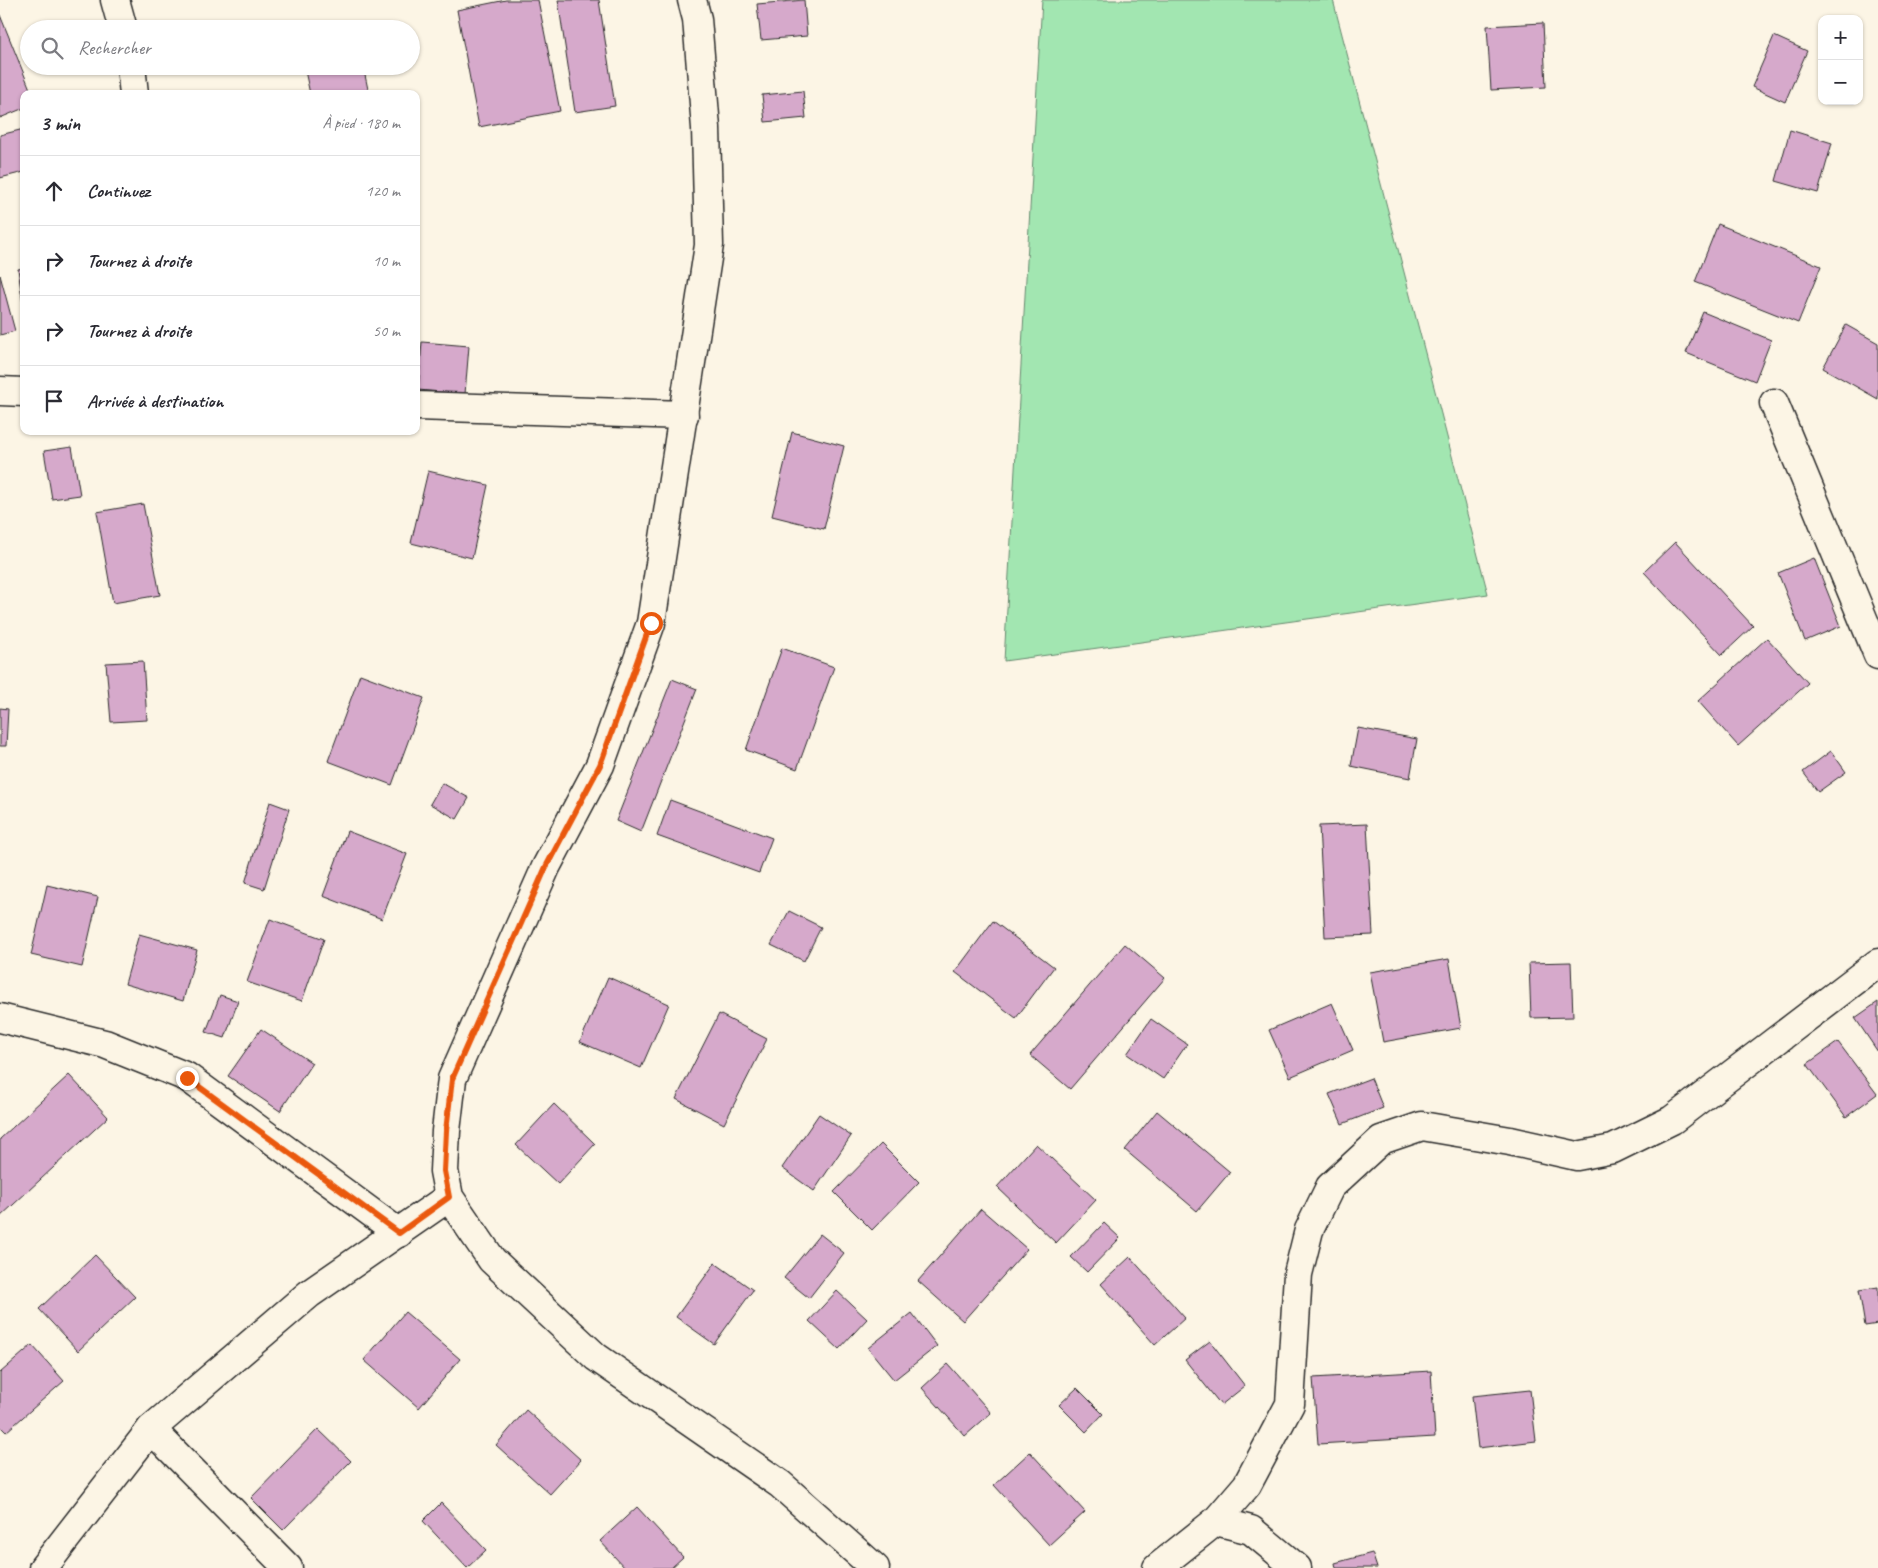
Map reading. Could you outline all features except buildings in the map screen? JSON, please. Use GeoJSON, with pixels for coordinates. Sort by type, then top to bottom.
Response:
{"type":"FeatureCollection","features":[{"type":"Feature","properties":{"kind":"street"},"geometry":{"type":"LineString","coordinates":[[115,0],[121,20]]}},
{"type":"Feature","properties":{"kind":"street"},"geometry":{"type":"LineString","coordinates":[[692,0],[697,19],[706,128],[709,245],[684,415],[648,632],[600,765],[546,867],[452,1079],[444,1171],[449,1197],[492,1260],[596,1358],[780,1484],[875,1568]]}},
{"type":"Feature","properties":{"kind":"street"},"geometry":{"type":"LineString","coordinates":[[132,75],[134,90]]}},
{"type":"Feature","properties":{"kind":"street"},"geometry":{"type":"LineString","coordinates":[[0,391],[20,392]]}},
{"type":"Feature","properties":{"kind":"street"},"geometry":{"type":"LineString","coordinates":[[1774,403],[1878,655]]}},
{"type":"Feature","properties":{"kind":"street"},"geometry":{"type":"LineString","coordinates":[[420,406],[684,415]]}},
{"type":"Feature","properties":{"kind":"street"},"geometry":{"type":"LineString","coordinates":[[1156,1568],[1216,1521],[1247,1485],[1290,1404],[1298,1274],[1308,1230],[1330,1187],[1381,1140],[1422,1126],[1510,1141],[1577,1156],[1613,1149],[1672,1120],[1878,963]]}},
{"type":"Feature","properties":{"kind":"street"},"geometry":{"type":"LineString","coordinates":[[0,1018],[106,1044],[187,1078],[399,1233]]}},
{"type":"Feature","properties":{"kind":"street"},"geometry":{"type":"LineString","coordinates":[[43,1568],[151,1429],[309,1294],[449,1197]]}},
{"type":"Feature","properties":{"kind":"street"},"geometry":{"type":"LineString","coordinates":[[151,1429],[288,1568]]}},
{"type":"Feature","properties":{"kind":"street"},"geometry":{"type":"LineString","coordinates":[[1216,1521],[1251,1530],[1297,1568]]}},
{"type":"Feature","properties":{"kind":"green space"},"geometry":{"type":"Polygon","coordinates":[[[1042,0],[1333,0],[1488,594],[1004,661],[1042,0]]]}},
{"type":"Feature","properties":{"kind":"route"},"geometry":{"type":"LineString","coordinates":[[187,1078],[399,1233],[449,1197],[444,1171],[452,1079],[546,867],[600,765],[651,623]]}}]}
